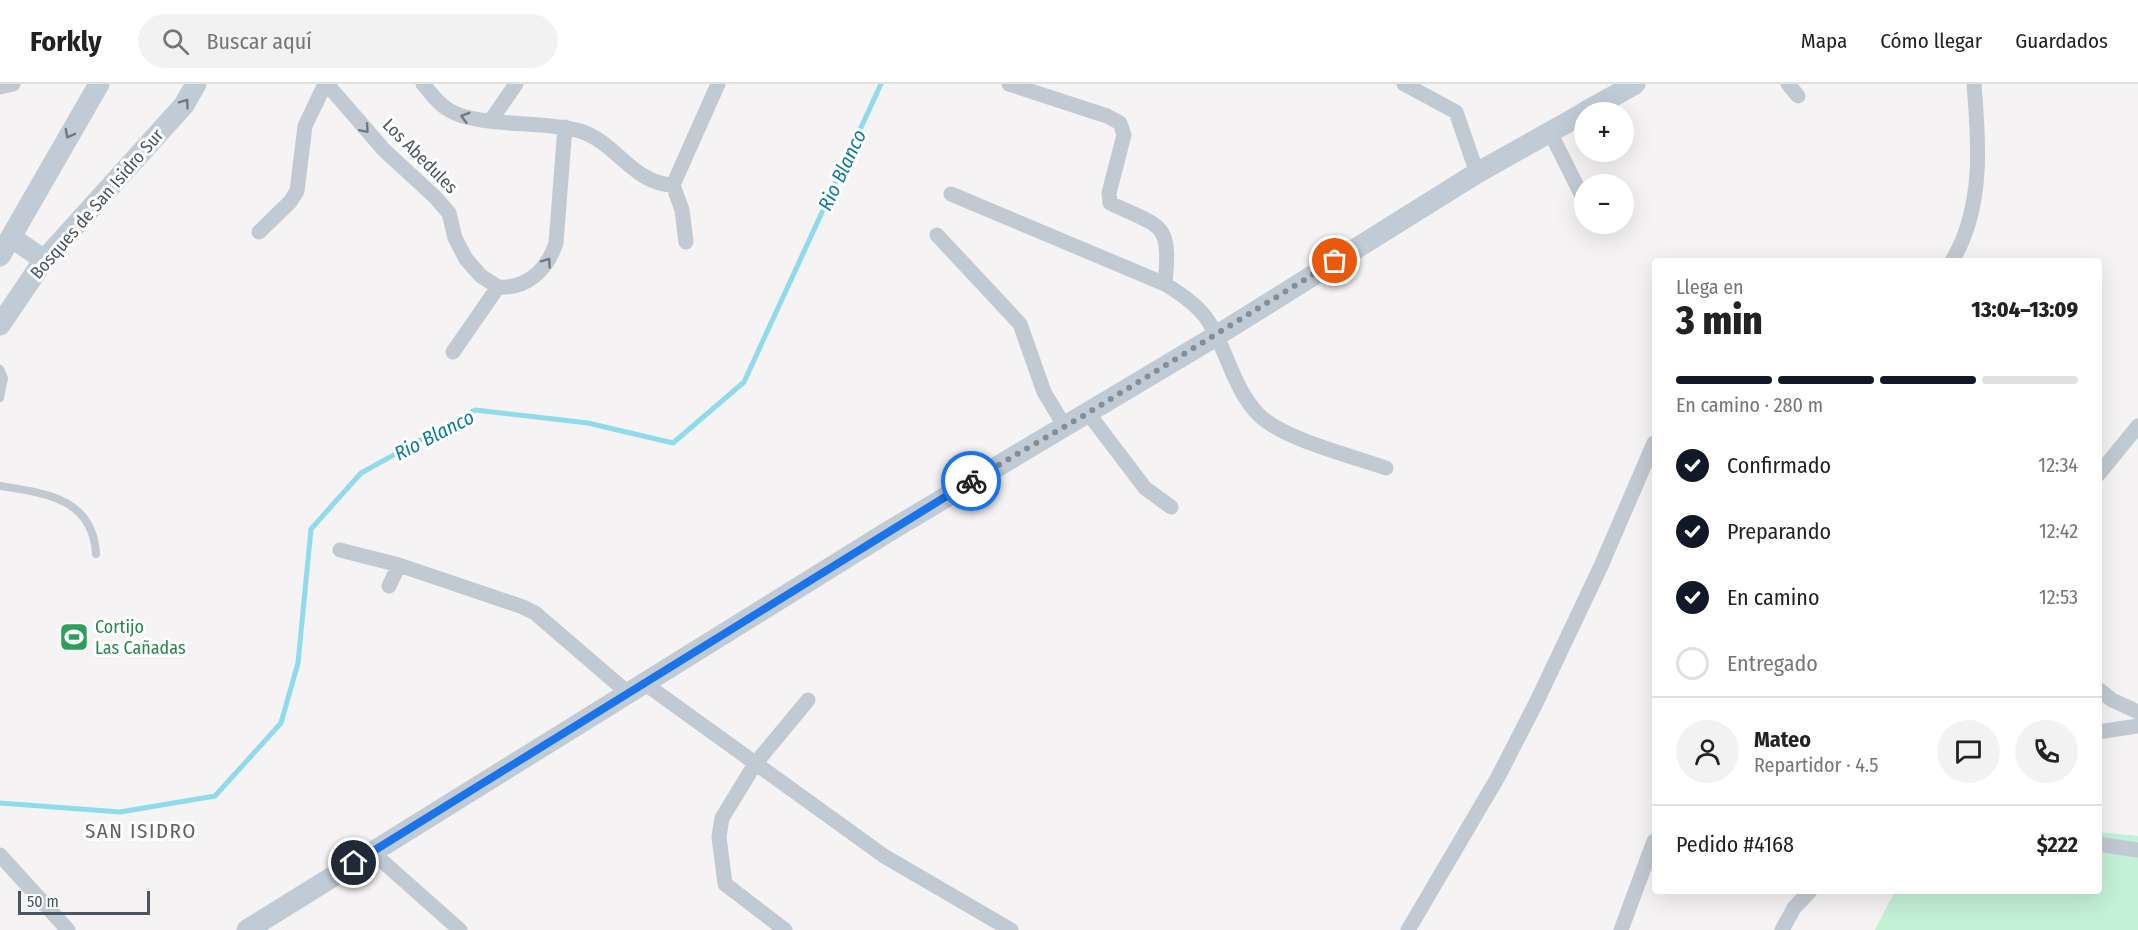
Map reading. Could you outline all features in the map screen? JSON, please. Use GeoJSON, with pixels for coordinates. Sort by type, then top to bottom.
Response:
{"type":"FeatureCollection","features":[{"type":"Feature","properties":{"kind":"street"},"geometry":{"type":"LineString","coordinates":[[0,87],[13,84]]}},
{"type":"Feature","properties":{"kind":"street"},"geometry":{"type":"LineString","coordinates":[[0,256],[99,84]]}},
{"type":"Feature","properties":{"kind":"street","name":"Bosques de San Isidro Sur"},"geometry":{"type":"LineString","coordinates":[[0,325],[44,260],[184,105],[196,84]]}},
{"type":"Feature","properties":{"kind":"street"},"geometry":{"type":"LineString","coordinates":[[259,232],[290,202],[297,191],[305,126],[326,84]]}},
{"type":"Feature","properties":{"kind":"street","name":"Los Abedules"},"geometry":{"type":"LineString","coordinates":[[326,84],[384,150],[435,196],[449,213],[454,238],[466,260],[481,276],[498,287]]}},
{"type":"Feature","properties":{"kind":"street"},"geometry":{"type":"LineString","coordinates":[[423,84],[447,109],[463,117],[565,127],[601,141],[644,177],[674,184]]}},
{"type":"Feature","properties":{"kind":"street"},"geometry":{"type":"LineString","coordinates":[[491,120],[516,84]]}},
{"type":"Feature","properties":{"kind":"street"},"geometry":{"type":"LineString","coordinates":[[686,242],[682,210],[674,184],[718,84]]}},
{"type":"Feature","properties":{"kind":"street"},"geometry":{"type":"LineString","coordinates":[[1009,84],[1107,116],[1120,123],[1124,135],[1108,194],[1110,203],[1152,223],[1163,231],[1168,248],[1165,284]]}},
{"type":"Feature","properties":{"kind":"street"},"geometry":{"type":"LineString","coordinates":[[1404,84],[1456,112],[1477,173]]}},
{"type":"Feature","properties":{"kind":"street"},"geometry":{"type":"LineString","coordinates":[[1603,102],[1635,84]]}},
{"type":"Feature","properties":{"kind":"street"},"geometry":{"type":"LineString","coordinates":[[1788,84],[1798,96]]}},
{"type":"Feature","properties":{"kind":"street"},"geometry":{"type":"LineString","coordinates":[[1953,258],[1968,227],[1976,177],[1978,135],[1974,84]]}},
{"type":"Feature","properties":{"kind":"street"},"geometry":{"type":"LineString","coordinates":[[247,930],[942,498],[1216,336],[1477,173],[1574,119]]}},
{"type":"Feature","properties":{"kind":"street"},"geometry":{"type":"LineString","coordinates":[[453,352],[498,287],[521,285],[539,272],[552,256],[557,233],[565,127]]}},
{"type":"Feature","properties":{"kind":"street"},"geometry":{"type":"LineString","coordinates":[[1550,132],[1574,180]]}},
{"type":"Feature","properties":{"kind":"street"},"geometry":{"type":"LineString","coordinates":[[951,194],[1165,284],[1202,313],[1250,403],[1260,416],[1300,437],[1386,468]]}},
{"type":"Feature","properties":{"kind":"street"},"geometry":{"type":"LineString","coordinates":[[938,235],[1020,324],[1044,392],[1065,426]]}},
{"type":"Feature","properties":{"kind":"street"},"geometry":{"type":"LineString","coordinates":[[11,237],[44,260]]}},
{"type":"Feature","properties":{"kind":"street"},"geometry":{"type":"LineString","coordinates":[[1088,413],[1145,488],[1171,507]]}},
{"type":"Feature","properties":{"kind":"street"},"geometry":{"type":"LineString","coordinates":[[2102,470],[2138,426]]}},
{"type":"Feature","properties":{"kind":"street"},"geometry":{"type":"LineString","coordinates":[[1408,930],[1498,777],[1532,710],[1601,566],[1652,448]]}},
{"type":"Feature","properties":{"kind":"street"},"geometry":{"type":"LineString","coordinates":[[340,550],[399,566],[524,607],[535,613],[636,688],[755,764],[884,856],[1011,930]]}},
{"type":"Feature","properties":{"kind":"street"},"geometry":{"type":"LineString","coordinates":[[389,586],[399,566]]}},
{"type":"Feature","properties":{"kind":"street"},"geometry":{"type":"LineString","coordinates":[[2102,691],[2138,712]]}},
{"type":"Feature","properties":{"kind":"street"},"geometry":{"type":"LineString","coordinates":[[785,930],[728,888],[723,879],[719,857],[720,827],[722,818],[755,764],[808,700]]}},
{"type":"Feature","properties":{"kind":"street"},"geometry":{"type":"LineString","coordinates":[[2102,731],[2138,726]]}},
{"type":"Feature","properties":{"kind":"street"},"geometry":{"type":"LineString","coordinates":[[2102,845],[2138,850]]}},
{"type":"Feature","properties":{"kind":"street"},"geometry":{"type":"LineString","coordinates":[[1621,930],[1652,846]]}},
{"type":"Feature","properties":{"kind":"street"},"geometry":{"type":"LineString","coordinates":[[372,852],[460,930]]}},
{"type":"Feature","properties":{"kind":"street"},"geometry":{"type":"LineString","coordinates":[[0,855],[68,930]]}},
{"type":"Feature","properties":{"kind":"street"},"geometry":{"type":"LineString","coordinates":[[1782,930],[1794,908],[1806,894]]}},
{"type":"Feature","properties":{"kind":"lane"},"geometry":{"type":"LineString","coordinates":[[0,369],[4,378],[0,398]]}},
{"type":"Feature","properties":{"kind":"lane"},"geometry":{"type":"LineString","coordinates":[[0,486],[71,504],[84,515],[91,526],[96,554]]}},
{"type":"Feature","properties":{"kind":"green space"},"geometry":{"type":"Polygon","coordinates":[[[2102,832],[2138,836],[2138,930],[1875,930],[1893,894],[2102,894],[2102,832]]]}},
{"type":"Feature","properties":{"kind":"waterway","name":"Rio Blanco"},"geometry":{"type":"LineString","coordinates":[[0,803],[120,812],[215,796],[281,723],[298,663],[311,529],[361,473],[475,410],[588,423],[673,443],[744,382],[881,84]]}},
{"type":"Feature","properties":{"kind":"way so far"},"geometry":{"type":"LineString","coordinates":[[971,481],[1216,336],[1335,261]]}},
{"type":"Feature","properties":{"kind":"place","name":"Cortijo Las Cañadas"},"geometry":{"type":"Point","coordinates":[74,637]}},
{"type":"Feature","properties":{"kind":"district","name":"SAN ISIDRO"},"geometry":{"type":"Point","coordinates":[141,831]}},
{"type":"Feature","properties":{"kind":"route"},"geometry":{"type":"LineString","coordinates":[[354,863],[971,481]]}}]}
